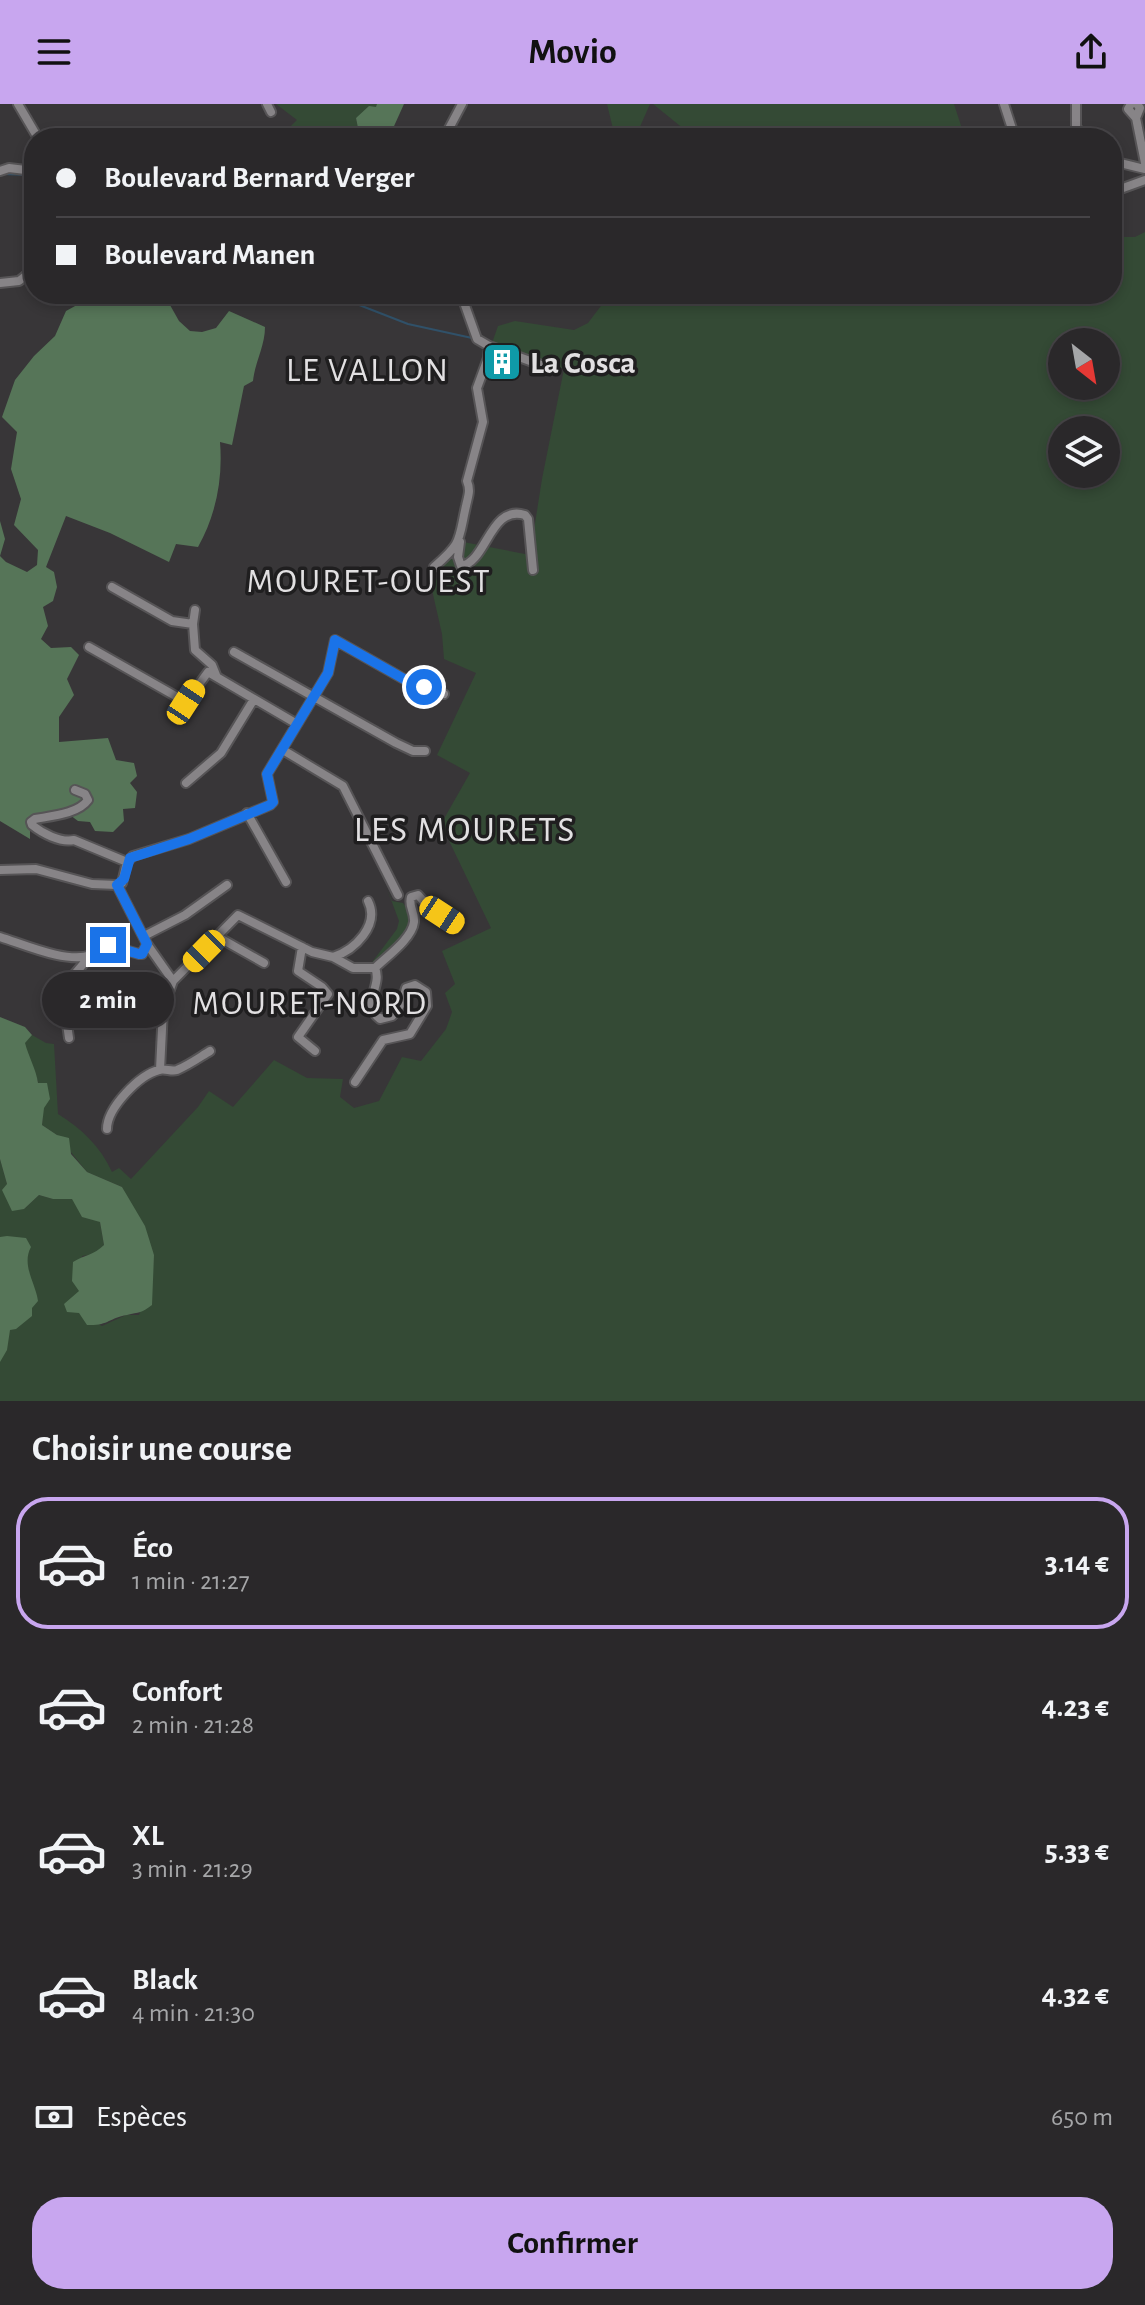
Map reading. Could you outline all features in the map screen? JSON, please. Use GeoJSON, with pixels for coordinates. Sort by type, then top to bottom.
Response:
{"type":"FeatureCollection","features":[{"type":"Feature","properties":{"kind":"street"},"geometry":{"type":"LineString","coordinates":[[18,104],[32,128]]}},
{"type":"Feature","properties":{"kind":"street"},"geometry":{"type":"LineString","coordinates":[[450,128],[462,104]]}},
{"type":"Feature","properties":{"kind":"street"},"geometry":{"type":"LineString","coordinates":[[1007,104],[1012,128]]}},
{"type":"Feature","properties":{"kind":"street"},"geometry":{"type":"LineString","coordinates":[[1076,104],[1077,128]]}},
{"type":"Feature","properties":{"kind":"street"},"geometry":{"type":"LineString","coordinates":[[1134,104],[1140,108],[1136,118],[1145,163]]}},
{"type":"Feature","properties":{"kind":"street"},"geometry":{"type":"LineString","coordinates":[[1122,163],[1145,169]]}},
{"type":"Feature","properties":{"kind":"street"},"geometry":{"type":"LineString","coordinates":[[0,171],[9,168],[24,170]]}},
{"type":"Feature","properties":{"kind":"street"},"geometry":{"type":"LineString","coordinates":[[1122,188],[1145,180]]}},
{"type":"Feature","properties":{"kind":"street"},"geometry":{"type":"LineString","coordinates":[[19,281],[24,277]]}},
{"type":"Feature","properties":{"kind":"street"},"geometry":{"type":"LineString","coordinates":[[0,283],[24,282]]}},
{"type":"Feature","properties":{"kind":"street"},"geometry":{"type":"LineString","coordinates":[[464,304],[475,335],[489,346],[541,365]]}},
{"type":"Feature","properties":{"kind":"street"},"geometry":{"type":"LineString","coordinates":[[489,346],[477,388],[483,422],[467,481],[471,490],[458,557],[461,566],[472,563],[495,526],[512,514],[525,515],[533,570]]}},
{"type":"Feature","properties":{"kind":"street"},"geometry":{"type":"LineString","coordinates":[[434,567],[454,549],[462,534]]}},
{"type":"Feature","properties":{"kind":"street"},"geometry":{"type":"LineString","coordinates":[[112,587],[172,621],[193,624]]}},
{"type":"Feature","properties":{"kind":"street"},"geometry":{"type":"LineString","coordinates":[[195,610],[195,650],[212,665],[216,675]]}},
{"type":"Feature","properties":{"kind":"street"},"geometry":{"type":"LineString","coordinates":[[0,870],[36,869],[92,884],[117,885],[124,879],[127,862],[133,856],[189,839],[270,805],[273,802],[267,774],[328,673],[335,640],[404,679],[444,694]]}},
{"type":"Feature","properties":{"kind":"street"},"geometry":{"type":"LineString","coordinates":[[89,647],[186,702],[208,672],[297,724]]}},
{"type":"Feature","properties":{"kind":"street"},"geometry":{"type":"LineString","coordinates":[[234,652],[396,743],[413,751],[425,751]]}},
{"type":"Feature","properties":{"kind":"street"},"geometry":{"type":"LineString","coordinates":[[186,783],[221,753],[254,699]]}},
{"type":"Feature","properties":{"kind":"street"},"geometry":{"type":"LineString","coordinates":[[283,750],[343,786],[398,895]]}},
{"type":"Feature","properties":{"kind":"street"},"geometry":{"type":"LineString","coordinates":[[75,790],[86,795],[86,805],[35,819],[32,825],[59,839],[74,840],[127,862]]}},
{"type":"Feature","properties":{"kind":"street"},"geometry":{"type":"LineString","coordinates":[[247,813],[286,882]]}},
{"type":"Feature","properties":{"kind":"street"},"geometry":{"type":"LineString","coordinates":[[117,885],[146,940],[173,981]]}},
{"type":"Feature","properties":{"kind":"street"},"geometry":{"type":"LineString","coordinates":[[69,1038],[62,989],[91,955],[108,945],[142,954],[146,940],[227,885]]}},
{"type":"Feature","properties":{"kind":"street"},"geometry":{"type":"LineString","coordinates":[[160,1070],[166,995],[173,981],[234,917],[241,915],[312,952],[333,957],[353,968],[375,968],[412,929],[411,897],[418,895],[427,905],[457,925]]}},
{"type":"Feature","properties":{"kind":"street"},"geometry":{"type":"LineString","coordinates":[[333,957],[358,943],[372,914],[368,901]]}},
{"type":"Feature","properties":{"kind":"street"},"geometry":{"type":"LineString","coordinates":[[0,937],[54,954],[91,955]]}},
{"type":"Feature","properties":{"kind":"street"},"geometry":{"type":"LineString","coordinates":[[218,937],[264,963]]}},
{"type":"Feature","properties":{"kind":"street"},"geometry":{"type":"LineString","coordinates":[[302,947],[298,971],[328,994],[298,1037],[315,1051]]}},
{"type":"Feature","properties":{"kind":"street"},"geometry":{"type":"LineString","coordinates":[[355,1082],[380,1042],[408,1036],[428,1003],[423,989],[410,986],[392,1016],[385,1019],[378,1017],[370,1005],[378,974],[375,968]]}},
{"type":"Feature","properties":{"kind":"street"},"geometry":{"type":"LineString","coordinates":[[107,1129],[107,1122],[122,1097],[160,1070],[174,1071],[210,1051]]}},
{"type":"Feature","properties":{"kind":"green space"},"geometry":{"type":"Polygon","coordinates":[[[276,104],[377,104],[377,107],[356,118],[358,128],[289,128],[297,120],[276,104]]]}},
{"type":"Feature","properties":{"kind":"green space"},"geometry":{"type":"Polygon","coordinates":[[[377,104],[404,104],[393,128],[358,128],[356,118],[369,106],[376,107],[377,104]]]}},
{"type":"Feature","properties":{"kind":"green space"},"geometry":{"type":"Polygon","coordinates":[[[607,104],[650,104],[639,128],[613,128],[607,104]]]}},
{"type":"Feature","properties":{"kind":"green space"},"geometry":{"type":"Polygon","coordinates":[[[653,104],[954,104],[962,128],[683,128],[653,104]]]}},
{"type":"Feature","properties":{"kind":"green space"},"geometry":{"type":"Polygon","coordinates":[[[1145,232],[1145,1401],[0,1401],[0,1159],[7,1184],[24,1209],[39,1195],[73,1199],[100,1222],[104,1245],[95,1254],[82,1256],[79,1313],[102,1326],[126,1315],[139,1315],[152,1278],[154,1255],[122,1187],[87,1172],[57,1135],[42,1125],[41,1092],[24,1043],[32,1035],[54,1044],[58,1114],[90,1139],[112,1172],[119,1168],[131,1179],[209,1091],[233,1107],[274,1060],[307,1078],[343,1079],[340,1097],[354,1108],[379,1101],[402,1057],[421,1061],[446,1029],[452,1012],[445,993],[455,984],[442,951],[491,928],[441,824],[470,773],[437,755],[476,673],[444,659],[432,590],[453,540],[530,555],[564,369],[492,343],[498,326],[515,321],[574,330],[588,323],[602,304],[1122,304],[1122,237],[1135,237],[1145,232]]]}},
{"type":"Feature","properties":{"kind":"green space"},"geometry":{"type":"Polygon","coordinates":[[[79,304],[166,304],[190,331],[216,328],[229,311],[265,327],[253,381],[244,386],[232,445],[220,442],[217,496],[198,547],[176,544],[169,562],[110,533],[66,516],[46,567],[54,572],[57,587],[53,601],[43,607],[48,626],[41,639],[51,648],[71,647],[79,655],[67,679],[74,695],[59,717],[59,742],[108,738],[116,760],[134,763],[137,776],[130,783],[137,792],[135,808],[123,809],[124,821],[113,832],[95,831],[90,822],[78,821],[70,815],[30,821],[30,839],[0,821],[0,556],[27,572],[37,565],[38,550],[14,525],[21,499],[11,469],[17,432],[2,417],[15,380],[55,336],[66,311],[79,304]]]}},
{"type":"Feature","properties":{"kind":"green space"},"geometry":{"type":"Polygon","coordinates":[[[0,521],[5,539],[0,556],[0,521]]]}},
{"type":"Feature","properties":{"kind":"green space"},"geometry":{"type":"Polygon","coordinates":[[[387,889],[392,901],[403,903],[412,915],[397,945],[370,965],[397,929],[399,921],[387,889]]]}},
{"type":"Feature","properties":{"kind":"green space"},"geometry":{"type":"Polygon","coordinates":[[[0,1017],[25,1027],[32,1035],[25,1043],[38,1083],[47,1083],[50,1099],[44,1108],[42,1125],[57,1135],[69,1138],[71,1154],[87,1172],[122,1187],[145,1226],[154,1255],[152,1305],[143,1311],[94,1325],[87,1325],[79,1313],[67,1312],[64,1304],[79,1291],[72,1281],[73,1262],[104,1245],[100,1222],[82,1217],[72,1199],[39,1195],[24,1209],[12,1211],[2,1190],[7,1184],[0,1159],[0,1017]]]}},
{"type":"Feature","properties":{"kind":"green space"},"geometry":{"type":"Polygon","coordinates":[[[0,1237],[26,1238],[31,1247],[28,1268],[38,1301],[32,1308],[32,1316],[10,1330],[7,1350],[0,1362],[0,1237]]]}},
{"type":"Feature","properties":{"kind":"waterway"},"geometry":{"type":"LineString","coordinates":[[3,174],[24,175]]}},
{"type":"Feature","properties":{"kind":"waterway"},"geometry":{"type":"LineString","coordinates":[[357,304],[408,324],[472,338]]}},
{"type":"Feature","properties":{"kind":"place","name":"La Cosca"},"geometry":{"type":"Point","coordinates":[502,362]}},
{"type":"Feature","properties":{"kind":"district","name":"LE VALLON"},"geometry":{"type":"Point","coordinates":[368,369]}},
{"type":"Feature","properties":{"kind":"district","name":"MOURET-OUEST"},"geometry":{"type":"Point","coordinates":[369,580]}},
{"type":"Feature","properties":{"kind":"district","name":"LES MOURETS"},"geometry":{"type":"Point","coordinates":[465,828]}},
{"type":"Feature","properties":{"kind":"district","name":"MOURET-NORD"},"geometry":{"type":"Point","coordinates":[310,1002]}},
{"type":"Feature","properties":{"kind":"route"},"geometry":{"type":"LineString","coordinates":[[108,945],[142,954],[147,944],[117,885],[124,879],[130,858],[189,839],[273,802],[267,774],[328,673],[335,640],[424,687]]}}]}
